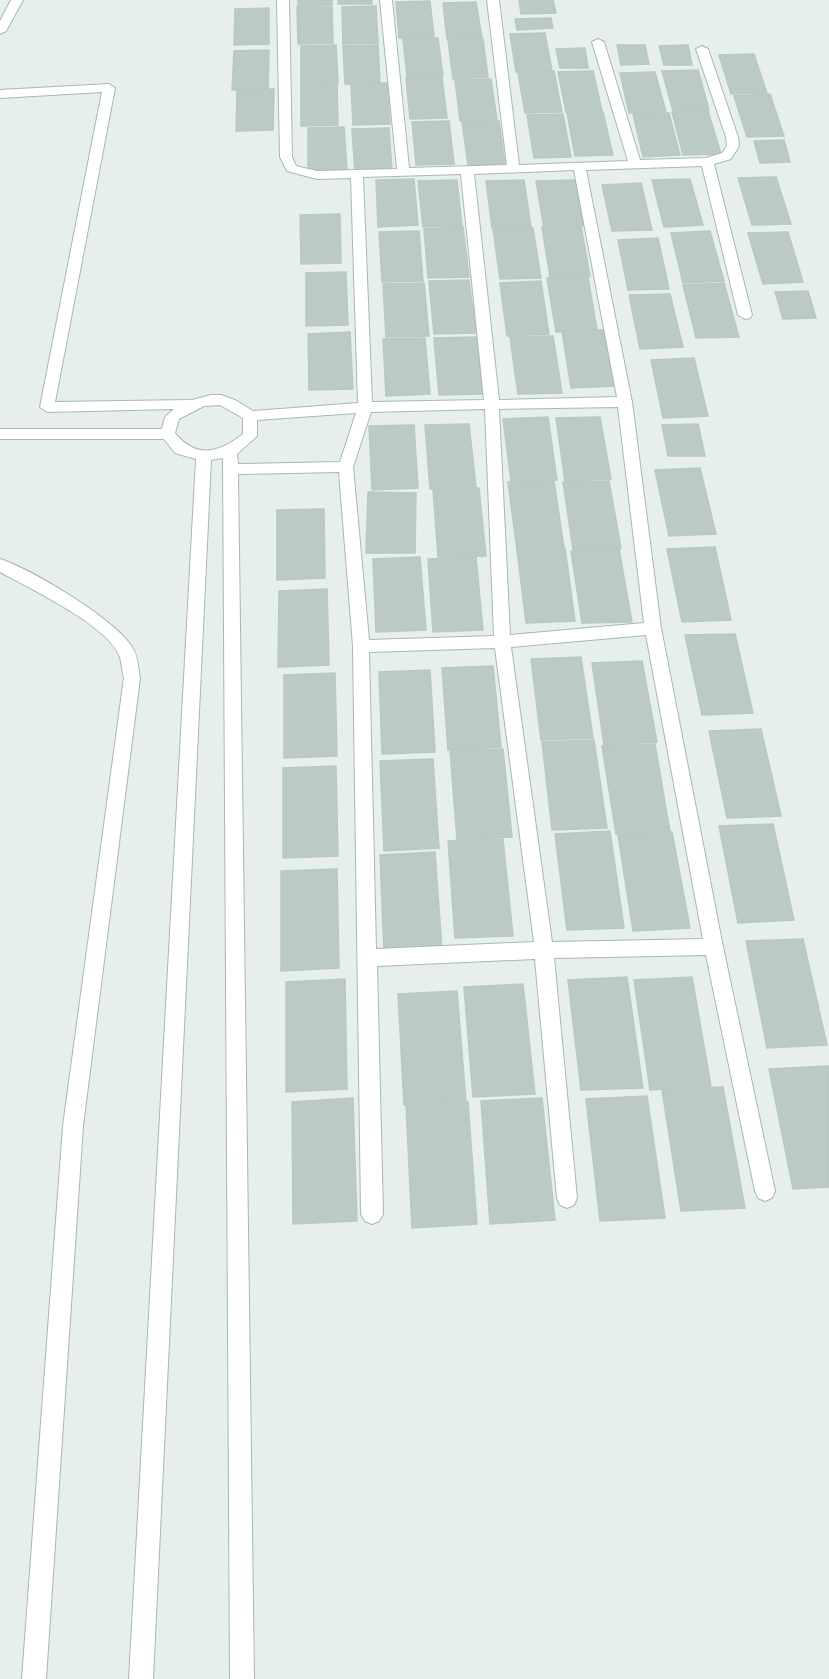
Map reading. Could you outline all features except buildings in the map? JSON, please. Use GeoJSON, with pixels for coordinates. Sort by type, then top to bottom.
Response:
{"type":"FeatureCollection","features":[{"type":"Feature","properties":{"kind":"street"},"geometry":{"type":"LineString","coordinates":[[0,32],[17,0]]}},
{"type":"Feature","properties":{"kind":"street"},"geometry":{"type":"LineString","coordinates":[[283,0],[286,157],[291,168],[317,175],[707,162],[727,156],[733,147],[732,137],[702,49]]}},
{"type":"Feature","properties":{"kind":"street"},"geometry":{"type":"LineString","coordinates":[[386,0],[403,171]]}},
{"type":"Feature","properties":{"kind":"street"},"geometry":{"type":"LineString","coordinates":[[493,0],[513,167]]}},
{"type":"Feature","properties":{"kind":"street"},"geometry":{"type":"LineString","coordinates":[[598,42],[635,163]]}},
{"type":"Feature","properties":{"kind":"street"},"geometry":{"type":"LineString","coordinates":[[0,94],[109,88],[47,407],[190,404],[214,399],[236,404],[250,416],[365,407],[625,402]]}},
{"type":"Feature","properties":{"kind":"street"},"geometry":{"type":"LineString","coordinates":[[707,162],[745,315]]}},
{"type":"Feature","properties":{"kind":"street"},"geometry":{"type":"LineString","coordinates":[[579,166],[625,402],[653,628],[714,947],[765,1191]]}},
{"type":"Feature","properties":{"kind":"street"},"geometry":{"type":"LineString","coordinates":[[467,171],[492,403],[502,642],[544,950],[567,1198]]}},
{"type":"Feature","properties":{"kind":"street"},"geometry":{"type":"LineString","coordinates":[[357,175],[365,407],[346,467],[361,646],[372,1214]]}},
{"type":"Feature","properties":{"kind":"street"},"geometry":{"type":"LineString","coordinates":[[168,434],[172,417],[190,404]]}},
{"type":"Feature","properties":{"kind":"street"},"geometry":{"type":"LineString","coordinates":[[242,1679],[230,460],[250,436],[250,416]]}},
{"type":"Feature","properties":{"kind":"street"},"geometry":{"type":"LineString","coordinates":[[0,434],[168,434]]}},
{"type":"Feature","properties":{"kind":"street"},"geometry":{"type":"LineString","coordinates":[[168,434],[180,449],[204,456],[230,460],[346,467]]}},
{"type":"Feature","properties":{"kind":"street"},"geometry":{"type":"LineString","coordinates":[[141,1679],[204,456]]}},
{"type":"Feature","properties":{"kind":"street"},"geometry":{"type":"LineString","coordinates":[[0,565],[78,609],[103,626],[126,650],[132,678],[74,1126],[34,1679]]}},
{"type":"Feature","properties":{"kind":"street"},"geometry":{"type":"LineString","coordinates":[[361,646],[502,642],[653,628]]}},
{"type":"Feature","properties":{"kind":"street"},"geometry":{"type":"LineString","coordinates":[[367,958],[544,950],[714,947]]}}]}
